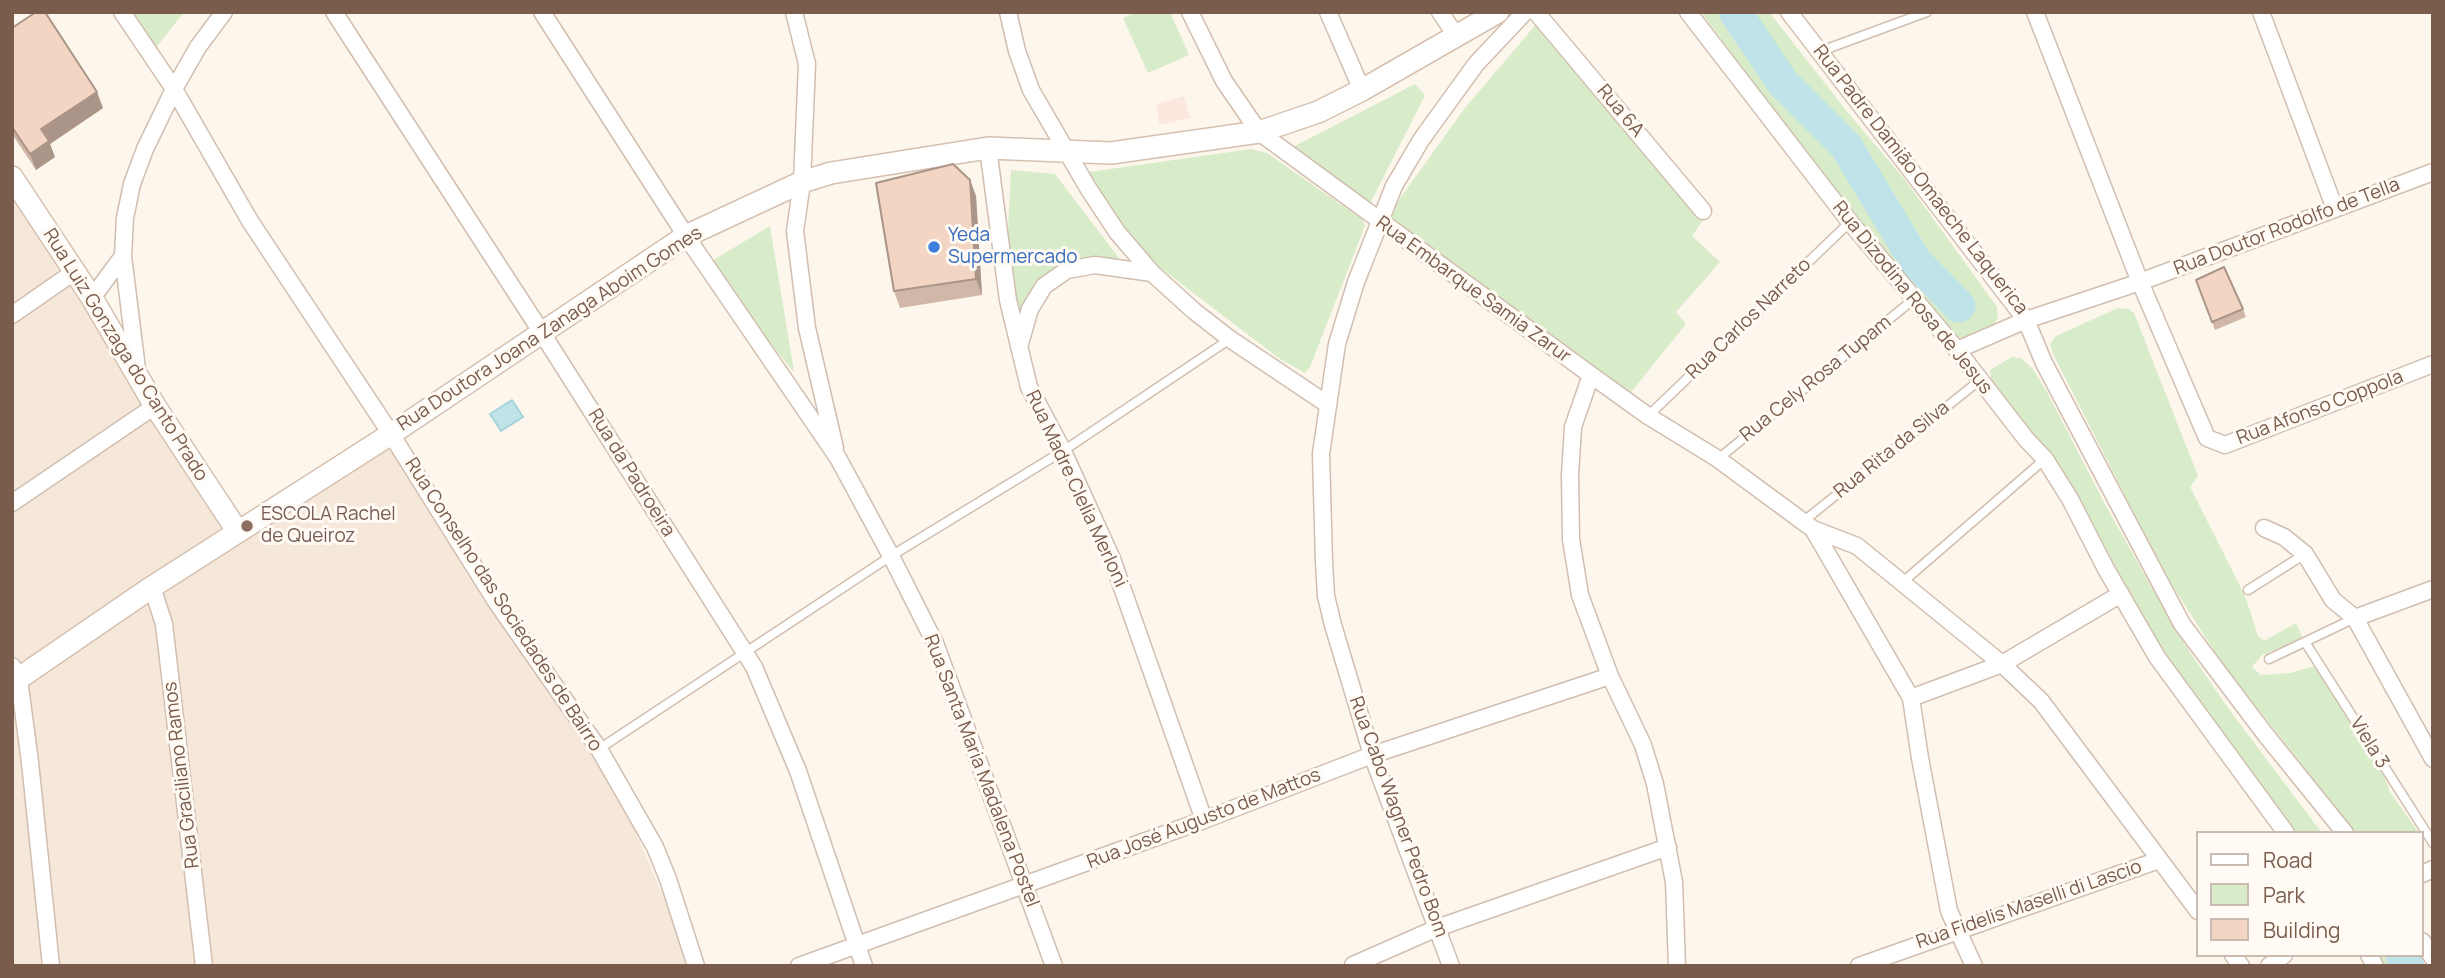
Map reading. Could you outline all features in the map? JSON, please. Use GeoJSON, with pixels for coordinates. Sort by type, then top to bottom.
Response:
{"type":"FeatureCollection","features":[{"type":"Feature","properties":{"kind":"street","name":"Rua Conselho das Sociedades de Bairro"},"geometry":{"type":"LineString","coordinates":[[122,12],[174,89],[250,221],[391,434],[497,603],[599,749],[655,847],[696,966]]}},
{"type":"Feature","properties":{"kind":"street"},"geometry":{"type":"LineString","coordinates":[[137,376],[123,256],[125,218],[132,184],[145,149],[174,89],[198,47],[224,12]]}},
{"type":"Feature","properties":{"kind":"street","name":"Rua da Padroeira"},"geometry":{"type":"LineString","coordinates":[[334,12],[754,667],[798,771],[864,966]]}},
{"type":"Feature","properties":{"kind":"street","name":"Rua Santa Maria Madalena Postel"},"geometry":{"type":"LineString","coordinates":[[542,12],[686,236],[838,458],[891,556],[935,643],[1054,966]]}},
{"type":"Feature","properties":{"kind":"street"},"geometry":{"type":"LineString","coordinates":[[794,12],[807,64],[802,182],[794,230],[799,281],[807,328],[838,458]]}},
{"type":"Feature","properties":{"kind":"street"},"geometry":{"type":"LineString","coordinates":[[1008,12],[1017,51],[1031,90],[1117,233],[1152,273],[1194,311],[1230,339],[1327,404]]}},
{"type":"Feature","properties":{"kind":"street","name":"Rua Embarque Samia Zarur"},"geometry":{"type":"LineString","coordinates":[[1190,12],[1224,81],[1259,132],[1648,416],[1718,459],[1809,524]]}},
{"type":"Feature","properties":{"kind":"street"},"geometry":{"type":"LineString","coordinates":[[1328,12],[1362,90]]}},
{"type":"Feature","properties":{"kind":"street"},"geometry":{"type":"LineString","coordinates":[[1440,12],[1457,37]]}},
{"type":"Feature","properties":{"kind":"street","name":"Rua Doutora Joana Zanaga Aboim Gomes"},"geometry":{"type":"LineString","coordinates":[[14,676],[391,434],[686,236],[802,182],[831,173],[988,148],[1111,153],[1259,132],[1318,112],[1362,90],[1498,12]]}},
{"type":"Feature","properties":{"kind":"street","name":"Rua Cabo Wagner Pedro Bom"},"geometry":{"type":"LineString","coordinates":[[1451,966],[1372,755],[1326,596],[1321,454],[1337,344],[1378,221],[1394,186],[1420,140],[1476,64],[1525,12]]}},
{"type":"Feature","properties":{"kind":"street","name":"Rua 6A"},"geometry":{"type":"LineString","coordinates":[[1536,12],[1703,211]]}},
{"type":"Feature","properties":{"kind":"street","name":"Rua Dizodina Rosa de Jesus"},"geometry":{"type":"LineString","coordinates":[[1688,12],[1850,222],[2045,459],[2157,657],[2285,831]]}},
{"type":"Feature","properties":{"kind":"street","name":"Rua Padre Damião Omaeche Laquerica"},"geometry":{"type":"LineString","coordinates":[[1789,12],[2026,320],[2140,282]]}},
{"type":"Feature","properties":{"kind":"street"},"geometry":{"type":"LineString","coordinates":[[2035,12],[2140,282]]}},
{"type":"Feature","properties":{"kind":"street"},"geometry":{"type":"LineString","coordinates":[[2261,12],[2335,209]]}},
{"type":"Feature","properties":{"kind":"street","name":"Rua Madre Clelia Merloni"},"geometry":{"type":"LineString","coordinates":[[988,148],[1009,300],[1029,387],[1063,451],[1112,559],[1204,820]]}},
{"type":"Feature","properties":{"kind":"street","name":"Rua Doutor Rodolfo de Tella"},"geometry":{"type":"LineString","coordinates":[[2140,282],[2433,172]]}},
{"type":"Feature","properties":{"kind":"street","name":"Rua Luiz Gonzaga do Canto Prado"},"geometry":{"type":"LineString","coordinates":[[12,177],[92,298],[155,407],[238,532]]}},
{"type":"Feature","properties":{"kind":"street"},"geometry":{"type":"LineString","coordinates":[[92,298],[123,256]]}},
{"type":"Feature","properties":{"kind":"street"},"geometry":{"type":"LineString","coordinates":[[1019,349],[1030,309],[1044,286],[1067,270],[1095,265],[1152,273]]}},
{"type":"Feature","properties":{"kind":"street"},"geometry":{"type":"LineString","coordinates":[[12,315],[74,272]]}},
{"type":"Feature","properties":{"kind":"street","name":"Rua Afonso Coppola"},"geometry":{"type":"LineString","coordinates":[[2140,282],[2207,438],[2225,445],[2433,364]]}},
{"type":"Feature","properties":{"kind":"street"},"geometry":{"type":"LineString","coordinates":[[1957,351],[2026,320],[2044,363],[2182,624],[2265,734],[2343,831]]}},
{"type":"Feature","properties":{"kind":"street"},"geometry":{"type":"LineString","coordinates":[[1591,375],[1573,427],[1570,475],[1571,539],[1580,595],[1610,676],[1643,745],[1655,785],[1674,882],[1677,966]]}},
{"type":"Feature","properties":{"kind":"street"},"geometry":{"type":"LineString","coordinates":[[12,503],[155,407]]}},
{"type":"Feature","properties":{"kind":"street"},"geometry":{"type":"LineString","coordinates":[[1809,524],[1857,546],[1904,581],[2002,664],[2041,701],[2196,908]]}},
{"type":"Feature","properties":{"kind":"street"},"geometry":{"type":"LineString","coordinates":[[1809,524],[1911,698],[1941,877],[1956,930],[1974,966]]}},
{"type":"Feature","properties":{"kind":"street"},"geometry":{"type":"LineString","coordinates":[[2264,528],[2284,537],[2305,555],[2333,600],[2355,618],[2433,759]]}},
{"type":"Feature","properties":{"kind":"street","name":"Rua Graciliano Ramos"},"geometry":{"type":"LineString","coordinates":[[152,587],[164,624],[204,966]]}},
{"type":"Feature","properties":{"kind":"street"},"geometry":{"type":"LineString","coordinates":[[2355,618],[2433,589]]}},
{"type":"Feature","properties":{"kind":"street"},"geometry":{"type":"LineString","coordinates":[[1911,698],[2002,664],[2121,594]]}},
{"type":"Feature","properties":{"kind":"street"},"geometry":{"type":"LineString","coordinates":[[14,676],[30,762],[51,966]]}},
{"type":"Feature","properties":{"kind":"street","name":"Rua José Augusto de Mattos"},"geometry":{"type":"LineString","coordinates":[[799,966],[1204,820],[1372,755],[1610,676]]}},
{"type":"Feature","properties":{"kind":"street"},"geometry":{"type":"LineString","coordinates":[[1353,965],[1437,928],[1668,847]]}},
{"type":"Feature","properties":{"kind":"street","name":"Rua Fidelis Maselli di Lascio"},"geometry":{"type":"LineString","coordinates":[[1859,966],[2158,860]]}},
{"type":"Feature","properties":{"kind":"lane"},"geometry":{"type":"LineString","coordinates":[[1821,51],[1927,12]]}},
{"type":"Feature","properties":{"kind":"lane","name":"Rua Carlos Narreto"},"geometry":{"type":"LineString","coordinates":[[1648,416],[1850,222]]}},
{"type":"Feature","properties":{"kind":"lane","name":"Rua Cely Rosa Tupam"},"geometry":{"type":"LineString","coordinates":[[1718,459],[1914,299]]}},
{"type":"Feature","properties":{"kind":"lane"},"geometry":{"type":"LineString","coordinates":[[599,749],[744,651],[891,556],[1063,451],[1230,339]]}},
{"type":"Feature","properties":{"kind":"lane","name":"Rua Rita da Silva"},"geometry":{"type":"LineString","coordinates":[[1809,524],[1980,380]]}},
{"type":"Feature","properties":{"kind":"lane"},"geometry":{"type":"LineString","coordinates":[[1904,581],[2045,459]]}},
{"type":"Feature","properties":{"kind":"lane"},"geometry":{"type":"LineString","coordinates":[[2248,590],[2305,555]]}},
{"type":"Feature","properties":{"kind":"lane"},"geometry":{"type":"LineString","coordinates":[[2269,659],[2355,618]]}},
{"type":"Feature","properties":{"kind":"lane","name":"Viela 3"},"geometry":{"type":"LineString","coordinates":[[2305,642],[2433,843]]}},
{"type":"Feature","properties":{"kind":"shaded area"},"geometry":{"type":"Polygon","coordinates":[[[1184,96],[1190,118],[1159,125],[1157,104],[1184,96]]]}},
{"type":"Feature","properties":{"kind":"shaded area"},"geometry":{"type":"Polygon","coordinates":[[[12,178],[238,531],[391,434],[599,749],[694,966],[12,966],[12,178]]]}},
{"type":"Feature","properties":{"kind":"green space"},"geometry":{"type":"Polygon","coordinates":[[[129,12],[184,12],[151,54],[129,12]]]}},
{"type":"Feature","properties":{"kind":"green space"},"geometry":{"type":"Polygon","coordinates":[[[1137,12],[1170,12],[1189,55],[1148,73],[1123,18],[1137,12]]]}},
{"type":"Feature","properties":{"kind":"green space"},"geometry":{"type":"Polygon","coordinates":[[[1701,12],[1769,12],[1906,181],[1997,307],[1998,318],[1991,329],[1958,339],[1948,332],[1856,218],[1701,12]]]}},
{"type":"Feature","properties":{"kind":"green space"},"geometry":{"type":"Polygon","coordinates":[[[1545,14],[1709,211],[1692,236],[1720,262],[1676,312],[1686,324],[1628,396],[1384,221],[1464,109],[1545,14]]]}},
{"type":"Feature","properties":{"kind":"green space"},"geometry":{"type":"Polygon","coordinates":[[[1415,84],[1425,95],[1369,206],[1291,148],[1415,84]]]}},
{"type":"Feature","properties":{"kind":"green space"},"geometry":{"type":"Polygon","coordinates":[[[1251,149],[1267,153],[1363,220],[1365,226],[1310,367],[1305,373],[1280,359],[1154,263],[1082,178],[1089,172],[1251,149]]]}},
{"type":"Feature","properties":{"kind":"green space"},"geometry":{"type":"Polygon","coordinates":[[[1011,170],[1055,174],[1119,258],[1075,261],[1057,269],[1017,316],[1008,230],[1011,170]]]}},
{"type":"Feature","properties":{"kind":"green space"},"geometry":{"type":"Polygon","coordinates":[[[770,226],[794,372],[705,265],[770,226]]]}},
{"type":"Feature","properties":{"kind":"green space"},"geometry":{"type":"Polygon","coordinates":[[[2118,308],[2134,313],[2198,476],[2190,487],[2245,596],[2258,636],[2264,641],[2296,623],[2303,639],[2262,655],[2252,667],[2261,675],[2290,673],[2314,666],[2383,772],[2390,792],[2418,831],[2354,831],[2222,663],[2165,574],[2053,354],[2050,344],[2056,336],[2118,308]]]}},
{"type":"Feature","properties":{"kind":"green space"},"geometry":{"type":"Polygon","coordinates":[[[2012,357],[2021,358],[2033,369],[2179,636],[2228,708],[2320,831],[2289,831],[2248,767],[2168,662],[1992,385],[1990,370],[2012,357]]]}},
{"type":"Feature","properties":{"kind":"green space"},"geometry":{"type":"Polygon","coordinates":[[[2380,957],[2417,957],[2423,966],[2385,966],[2380,957]]]}},
{"type":"Feature","properties":{"kind":"water"},"geometry":{"type":"Polygon","coordinates":[[[512,400],[523,417],[501,431],[490,414],[512,400]]]}},
{"type":"Feature","properties":{"kind":"building"},"geometry":{"type":"Polygon","coordinates":[[[36,12],[45,12],[97,92],[41,129],[49,141],[30,154],[12,127],[12,28],[36,12]]]}},
{"type":"Feature","properties":{"kind":"building","name":"Yeda Supermercado"},"geometry":{"type":"Polygon","coordinates":[[[953,164],[970,180],[976,279],[894,291],[876,183],[953,164]]]}},
{"type":"Feature","properties":{"kind":"building"},"geometry":{"type":"Polygon","coordinates":[[[2224,267],[2243,309],[2212,322],[2196,280],[2224,267]]]}},
{"type":"Feature","properties":{"kind":"waterway"},"geometry":{"type":"LineString","coordinates":[[1735,12],[1783,83],[1846,146],[1916,262],[1959,306]]}},
{"type":"Feature","properties":{"kind":"waterway"},"geometry":{"type":"LineString","coordinates":[[2403,957],[2408,966]]}},
{"type":"Feature","properties":{"kind":"place","name":"Yeda Supermercado"},"geometry":{"type":"Point","coordinates":[934,247]}},
{"type":"Feature","properties":{"kind":"place","name":"ESCOLA Rachel de Queiroz"},"geometry":{"type":"Point","coordinates":[247,526]}}]}
